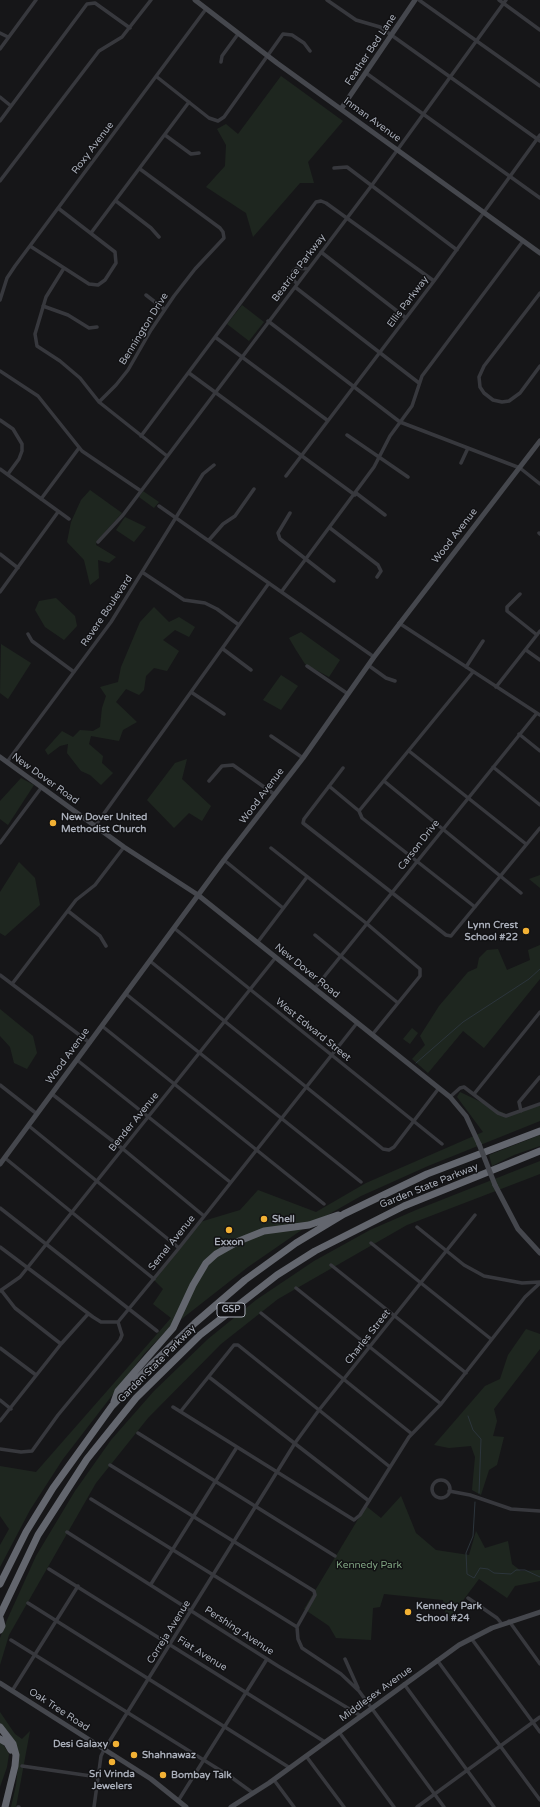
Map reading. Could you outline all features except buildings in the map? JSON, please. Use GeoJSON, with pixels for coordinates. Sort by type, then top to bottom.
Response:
{"type":"FeatureCollection","features":[{"type":"Feature","properties":{"kind":"highway","name":"Garden State Parkway"},"geometry":{"type":"LineString","coordinates":[[0,1584],[20,1544],[46,1498],[78,1450],[112,1406],[152,1364],[190,1328],[245,1280],[296,1243],[344,1214],[409,1182],[540,1131]]}},
{"type":"Feature","properties":{"kind":"highway","name":"Garden State Parkway"},"geometry":{"type":"LineString","coordinates":[[0,1615],[38,1535],[83,1464],[140,1394],[200,1335],[277,1275],[315,1251],[404,1206],[540,1151]]}},
{"type":"Feature","properties":{"kind":"highway"},"geometry":{"type":"LineString","coordinates":[[112,1406],[118,1391],[173,1328],[193,1285],[206,1263],[216,1254],[239,1241],[264,1231],[309,1225],[326,1218],[344,1214]]}},
{"type":"Feature","properties":{"kind":"highway"},"geometry":{"type":"LineString","coordinates":[[0,1618],[2,1626],[0,1630]]}},
{"type":"Feature","properties":{"kind":"highway"},"geometry":{"type":"LineString","coordinates":[[0,1727],[13,1744],[16,1752],[15,1766],[10,1781]]}},
{"type":"Feature","properties":{"kind":"highway"},"geometry":{"type":"LineString","coordinates":[[0,1739],[7,1743],[12,1751],[10,1781],[5,1807]]}},
{"type":"Feature","properties":{"kind":"street"},"geometry":{"type":"LineString","coordinates":[[0,49],[36,0]]}},
{"type":"Feature","properties":{"kind":"street"},"geometry":{"type":"LineString","coordinates":[[0,181],[99,51],[122,37],[151,0]]}},
{"type":"Feature","properties":{"kind":"street"},"geometry":{"type":"LineString","coordinates":[[327,0],[356,20],[375,25],[391,35],[539,140]]}},
{"type":"Feature","properties":{"kind":"street","name":"Feather Bed Lane"},"geometry":{"type":"LineString","coordinates":[[341,109],[415,0]]}},
{"type":"Feature","properties":{"kind":"street"},"geometry":{"type":"LineString","coordinates":[[419,0],[540,86]]}},
{"type":"Feature","properties":{"kind":"street"},"geometry":{"type":"LineString","coordinates":[[499,0],[505,2],[540,30]]}},
{"type":"Feature","properties":{"kind":"street"},"geometry":{"type":"LineString","coordinates":[[0,121],[86,5],[96,1],[130,28]]}},
{"type":"Feature","properties":{"kind":"street","name":"Inman Avenue"},"geometry":{"type":"LineString","coordinates":[[199,1],[206,9],[238,34],[540,253]]}},
{"type":"Feature","properties":{"kind":"street","name":"Beatrice Parkway"},"geometry":{"type":"LineString","coordinates":[[98,542],[141,491],[268,321],[296,286],[372,185],[505,2]]}},
{"type":"Feature","properties":{"kind":"street","name":"Roxy Avenue"},"geometry":{"type":"LineString","coordinates":[[0,300],[8,278],[30,246],[206,9]]}},
{"type":"Feature","properties":{"kind":"street"},"geometry":{"type":"LineString","coordinates":[[0,33],[8,38]]}},
{"type":"Feature","properties":{"kind":"street"},"geometry":{"type":"LineString","coordinates":[[157,76],[212,120],[218,120],[224,116],[281,36],[285,33],[292,35],[304,43],[310,51]]}},
{"type":"Feature","properties":{"kind":"street"},"geometry":{"type":"LineString","coordinates":[[220,62],[238,34]]}},
{"type":"Feature","properties":{"kind":"street"},"geometry":{"type":"LineString","coordinates":[[366,73],[540,198]]}},
{"type":"Feature","properties":{"kind":"street"},"geometry":{"type":"LineString","coordinates":[[0,97],[11,106]]}},
{"type":"Feature","properties":{"kind":"street"},"geometry":{"type":"LineString","coordinates":[[91,233],[189,102]]}},
{"type":"Feature","properties":{"kind":"street"},"geometry":{"type":"LineString","coordinates":[[165,135],[191,154],[199,153]]}},
{"type":"Feature","properties":{"kind":"street","name":"Ellis Parkway"},"geometry":{"type":"LineString","coordinates":[[286,476],[327,420],[434,282],[539,140],[540,136]]}},
{"type":"Feature","properties":{"kind":"street"},"geometry":{"type":"LineString","coordinates":[[334,168],[347,167],[457,250]]}},
{"type":"Feature","properties":{"kind":"street","name":"Bennington Drive"},"geometry":{"type":"LineString","coordinates":[[99,402],[128,370],[164,309],[195,270],[221,243],[224,235],[220,228],[140,169]]}},
{"type":"Feature","properties":{"kind":"street"},"geometry":{"type":"LineString","coordinates":[[116,201],[150,228],[158,237]]}},
{"type":"Feature","properties":{"kind":"street"},"geometry":{"type":"LineString","coordinates":[[141,436],[313,206],[319,201],[324,201],[434,282]]}},
{"type":"Feature","properties":{"kind":"street"},"geometry":{"type":"LineString","coordinates":[[30,246],[92,285],[101,284],[106,280],[115,266],[116,255],[113,250],[58,208]]}},
{"type":"Feature","properties":{"kind":"street"},"geometry":{"type":"LineString","coordinates":[[282,591],[305,558],[330,528],[374,468],[400,422],[412,406],[422,376],[523,241]]}},
{"type":"Feature","properties":{"kind":"street"},"geometry":{"type":"LineString","coordinates":[[321,252],[406,318]]}},
{"type":"Feature","properties":{"kind":"street"},"geometry":{"type":"LineString","coordinates":[[64,268],[46,297],[35,334],[37,346],[70,369],[99,402],[167,456]]}},
{"type":"Feature","properties":{"kind":"street"},"geometry":{"type":"LineString","coordinates":[[308,269],[297,268],[293,271],[292,278],[296,286],[419,383]]}},
{"type":"Feature","properties":{"kind":"street"},"geometry":{"type":"LineString","coordinates":[[540,292],[485,364],[479,377],[482,391],[491,399],[502,402],[511,400],[517,396],[540,366]]}},
{"type":"Feature","properties":{"kind":"street"},"geometry":{"type":"LineString","coordinates":[[146,295],[164,309]]}},
{"type":"Feature","properties":{"kind":"street"},"geometry":{"type":"LineString","coordinates":[[43,306],[68,315],[89,328],[97,327]]}},
{"type":"Feature","properties":{"kind":"street"},"geometry":{"type":"LineString","coordinates":[[268,321],[400,422],[520,468],[540,484]]}},
{"type":"Feature","properties":{"kind":"street"},"geometry":{"type":"LineString","coordinates":[[215,337],[241,358],[327,420]]}},
{"type":"Feature","properties":{"kind":"street"},"geometry":{"type":"LineString","coordinates":[[0,371],[38,396],[79,448],[141,491]]}},
{"type":"Feature","properties":{"kind":"street"},"geometry":{"type":"LineString","coordinates":[[189,373],[385,515]]}},
{"type":"Feature","properties":{"kind":"street"},"geometry":{"type":"LineString","coordinates":[[0,420],[13,429],[22,444],[20,459],[8,474]]}},
{"type":"Feature","properties":{"kind":"street"},"geometry":{"type":"LineString","coordinates":[[347,435],[408,477]]}},
{"type":"Feature","properties":{"kind":"street","name":"Wood Avenue"},"geometry":{"type":"LineString","coordinates":[[0,1164],[224,860],[303,758],[399,623],[540,441]]}},
{"type":"Feature","properties":{"kind":"street"},"geometry":{"type":"LineString","coordinates":[[41,499],[79,448]]}},
{"type":"Feature","properties":{"kind":"street"},"geometry":{"type":"LineString","coordinates":[[461,463],[468,448]]}},
{"type":"Feature","properties":{"kind":"street","name":"Revere Boulevard"},"geometry":{"type":"LineString","coordinates":[[7,762],[111,622],[203,474],[214,465]]}},
{"type":"Feature","properties":{"kind":"street"},"geometry":{"type":"LineString","coordinates":[[0,469],[69,520]]}},
{"type":"Feature","properties":{"kind":"street"},"geometry":{"type":"LineString","coordinates":[[209,540],[223,524],[235,516],[254,489]]}},
{"type":"Feature","properties":{"kind":"street"},"geometry":{"type":"LineString","coordinates":[[159,506],[374,657]]}},
{"type":"Feature","properties":{"kind":"street"},"geometry":{"type":"LineString","coordinates":[[0,592],[58,512]]}},
{"type":"Feature","properties":{"kind":"street"},"geometry":{"type":"LineString","coordinates":[[290,513],[280,529],[279,537],[334,581]]}},
{"type":"Feature","properties":{"kind":"street"},"geometry":{"type":"LineString","coordinates":[[330,528],[378,565],[381,571],[377,577]]}},
{"type":"Feature","properties":{"kind":"street"},"geometry":{"type":"LineString","coordinates":[[0,554],[18,568]]}},
{"type":"Feature","properties":{"kind":"street"},"geometry":{"type":"LineString","coordinates":[[142,572],[184,600],[205,603],[217,609],[240,625]]}},
{"type":"Feature","properties":{"kind":"street"},"geometry":{"type":"LineString","coordinates":[[95,826],[269,583]]}},
{"type":"Feature","properties":{"kind":"street"},"geometry":{"type":"LineString","coordinates":[[520,594],[507,607],[507,611],[537,635]]}},
{"type":"Feature","properties":{"kind":"street"},"geometry":{"type":"LineString","coordinates":[[399,623],[538,714]]}},
{"type":"Feature","properties":{"kind":"street"},"geometry":{"type":"LineString","coordinates":[[496,687],[540,631]]}},
{"type":"Feature","properties":{"kind":"street"},"geometry":{"type":"LineString","coordinates":[[28,634],[32,641],[74,672]]}},
{"type":"Feature","properties":{"kind":"street"},"geometry":{"type":"LineString","coordinates":[[466,667],[484,641]]}},
{"type":"Feature","properties":{"kind":"street"},"geometry":{"type":"LineString","coordinates":[[223,649],[251,670]]}},
{"type":"Feature","properties":{"kind":"street"},"geometry":{"type":"LineString","coordinates":[[526,650],[540,660]]}},
{"type":"Feature","properties":{"kind":"street"},"geometry":{"type":"LineString","coordinates":[[368,665],[386,678],[395,681]]}},
{"type":"Feature","properties":{"kind":"street"},"geometry":{"type":"LineString","coordinates":[[307,666],[348,694]]}},
{"type":"Feature","properties":{"kind":"street"},"geometry":{"type":"LineString","coordinates":[[359,811],[473,672]]}},
{"type":"Feature","properties":{"kind":"street"},"geometry":{"type":"LineString","coordinates":[[191,692],[224,714]]}},
{"type":"Feature","properties":{"kind":"street","name":"Carson Drive"},"geometry":{"type":"LineString","coordinates":[[315,988],[519,734],[538,714]]}},
{"type":"Feature","properties":{"kind":"street"},"geometry":{"type":"LineString","coordinates":[[519,734],[540,751]]}},
{"type":"Feature","properties":{"kind":"street"},"geometry":{"type":"LineString","coordinates":[[271,736],[303,758]]}},
{"type":"Feature","properties":{"kind":"street"},"geometry":{"type":"LineString","coordinates":[[409,751],[526,844]]}},
{"type":"Feature","properties":{"kind":"street","name":"New Dover Road"},"geometry":{"type":"LineString","coordinates":[[0,757],[124,847],[198,895],[450,1097],[466,1116],[496,1185],[518,1229],[540,1253]]}},
{"type":"Feature","properties":{"kind":"street"},"geometry":{"type":"LineString","coordinates":[[209,781],[222,766],[234,765],[274,794]]}},
{"type":"Feature","properties":{"kind":"street"},"geometry":{"type":"LineString","coordinates":[[493,766],[540,805]]}},
{"type":"Feature","properties":{"kind":"street"},"geometry":{"type":"LineString","coordinates":[[343,768],[304,819],[303,823],[446,936],[453,934],[540,828]]}},
{"type":"Feature","properties":{"kind":"street"},"geometry":{"type":"LineString","coordinates":[[384,782],[521,893]]}},
{"type":"Feature","properties":{"kind":"street"},"geometry":{"type":"LineString","coordinates":[[329,786],[359,811],[362,818],[475,907]]}},
{"type":"Feature","properties":{"kind":"street"},"geometry":{"type":"LineString","coordinates":[[0,843],[41,788]]}},
{"type":"Feature","properties":{"kind":"street"},"geometry":{"type":"LineString","coordinates":[[12,984],[68,911],[79,898],[95,885],[124,847]]}},
{"type":"Feature","properties":{"kind":"street"},"geometry":{"type":"LineString","coordinates":[[271,848],[366,923],[420,969],[420,976],[372,1035]]}},
{"type":"Feature","properties":{"kind":"street"},"geometry":{"type":"LineString","coordinates":[[224,860],[283,908]]}},
{"type":"Feature","properties":{"kind":"street"},"geometry":{"type":"LineString","coordinates":[[257,943],[307,877]]}},
{"type":"Feature","properties":{"kind":"street"},"geometry":{"type":"LineString","coordinates":[[68,911],[100,936],[106,946]]}},
{"type":"Feature","properties":{"kind":"street","name":"West Edward Street"},"geometry":{"type":"LineString","coordinates":[[174,928],[442,1144]]}},
{"type":"Feature","properties":{"kind":"street"},"geometry":{"type":"LineString","coordinates":[[315,935],[342,955],[398,1003]]}},
{"type":"Feature","properties":{"kind":"street","name":"Bender Avenue"},"geometry":{"type":"LineString","coordinates":[[0,1290],[20,1277],[276,957]]}},
{"type":"Feature","properties":{"kind":"street"},"geometry":{"type":"LineString","coordinates":[[150,961],[383,1149],[389,1150],[395,1146],[439,1088]]}},
{"type":"Feature","properties":{"kind":"street"},"geometry":{"type":"LineString","coordinates":[[0,975],[90,1042]]}},
{"type":"Feature","properties":{"kind":"street"},"geometry":{"type":"LineString","coordinates":[[126,994],[361,1182]]}},
{"type":"Feature","properties":{"kind":"street"},"geometry":{"type":"LineString","coordinates":[[474,1094],[540,1012]]}},
{"type":"Feature","properties":{"kind":"street","name":"Semel Avenue"},"geometry":{"type":"LineString","coordinates":[[118,1322],[179,1248],[357,1023]]}},
{"type":"Feature","properties":{"kind":"street"},"geometry":{"type":"LineString","coordinates":[[102,1026],[324,1204]]}},
{"type":"Feature","properties":{"kind":"street"},"geometry":{"type":"LineString","coordinates":[[77,1060],[230,1182]]}},
{"type":"Feature","properties":{"kind":"street"},"geometry":{"type":"LineString","coordinates":[[521,1111],[519,1102],[540,1077]]}},
{"type":"Feature","properties":{"kind":"street"},"geometry":{"type":"LineString","coordinates":[[0,1085],[37,1114]]}},
{"type":"Feature","properties":{"kind":"street"},"geometry":{"type":"LineString","coordinates":[[450,1097],[460,1088],[464,1087],[503,1115],[510,1116],[540,1104]]}},
{"type":"Feature","properties":{"kind":"street"},"geometry":{"type":"LineString","coordinates":[[52,1094],[123,1149],[204,1216]]}},
{"type":"Feature","properties":{"kind":"street"},"geometry":{"type":"LineString","coordinates":[[28,1126],[98,1181],[179,1248]]}},
{"type":"Feature","properties":{"kind":"street"},"geometry":{"type":"LineString","coordinates":[[5,1158],[154,1279]]}},
{"type":"Feature","properties":{"kind":"street"},"geometry":{"type":"LineString","coordinates":[[0,1208],[157,1331]]}},
{"type":"Feature","properties":{"kind":"street","name":"Charles Street"},"geometry":{"type":"LineString","coordinates":[[278,1474],[319,1410],[475,1215]]}},
{"type":"Feature","properties":{"kind":"street"},"geometry":{"type":"LineString","coordinates":[[417,1227],[464,1266],[484,1276],[522,1283],[540,1282]]}},
{"type":"Feature","properties":{"kind":"street"},"geometry":{"type":"LineString","coordinates":[[371,1243],[492,1339]]}},
{"type":"Feature","properties":{"kind":"street"},"geometry":{"type":"LineString","coordinates":[[0,1247],[88,1314],[101,1322],[118,1322],[122,1335],[120,1340],[58,1415],[32,1451],[21,1452],[0,1449]]}},
{"type":"Feature","properties":{"kind":"street"},"geometry":{"type":"LineString","coordinates":[[331,1265],[466,1373]]}},
{"type":"Feature","properties":{"kind":"street"},"geometry":{"type":"LineString","coordinates":[[174,1407],[278,1474],[354,1520],[358,1518],[412,1434],[440,1404],[525,1298],[540,1282]]}},
{"type":"Feature","properties":{"kind":"street"},"geometry":{"type":"LineString","coordinates":[[296,1288],[440,1404]]}},
{"type":"Feature","properties":{"kind":"street"},"geometry":{"type":"LineString","coordinates":[[0,1290],[14,1308],[61,1344]]}},
{"type":"Feature","properties":{"kind":"street"},"geometry":{"type":"LineString","coordinates":[[260,1313],[345,1378],[412,1434]]}},
{"type":"Feature","properties":{"kind":"street"},"geometry":{"type":"LineString","coordinates":[[0,1421],[61,1344],[88,1314]]}},
{"type":"Feature","properties":{"kind":"street"},"geometry":{"type":"LineString","coordinates":[[181,1411],[236,1345],[390,1467]]}},
{"type":"Feature","properties":{"kind":"street"},"geometry":{"type":"LineString","coordinates":[[0,1348],[36,1375]]}},
{"type":"Feature","properties":{"kind":"street"},"geometry":{"type":"LineString","coordinates":[[209,1377],[369,1501]]}},
{"type":"Feature","properties":{"kind":"street"},"geometry":{"type":"LineString","coordinates":[[0,1400],[11,1409]]}},
{"type":"Feature","properties":{"kind":"street"},"geometry":{"type":"LineString","coordinates":[[138,1433],[335,1556]]}},
{"type":"Feature","properties":{"kind":"street"},"geometry":{"type":"LineString","coordinates":[[151,1584],[237,1447]]}},
{"type":"Feature","properties":{"kind":"street"},"geometry":{"type":"LineString","coordinates":[[110,1465],[193,1517],[235,1541],[315,1593],[297,1627],[298,1639],[304,1650],[341,1674],[359,1691],[444,1807]]}},
{"type":"Feature","properties":{"kind":"street","name":"Correja Avenue"},"geometry":{"type":"LineString","coordinates":[[94,1807],[101,1756],[104,1750],[278,1474]]}},
{"type":"Feature","properties":{"kind":"street"},"geometry":{"type":"LineString","coordinates":[[443,1480],[449,1486],[449,1491],[446,1496],[438,1497],[433,1493],[432,1487],[435,1482],[443,1480]]}},
{"type":"Feature","properties":{"kind":"street"},"geometry":{"type":"LineString","coordinates":[[449,1491],[470,1495],[511,1510],[540,1511]]}},
{"type":"Feature","properties":{"kind":"street"},"geometry":{"type":"LineString","coordinates":[[91,1499],[297,1627]]}},
{"type":"Feature","properties":{"kind":"street","name":"Pershing Avenue"},"geometry":{"type":"LineString","coordinates":[[67,1532],[267,1659],[361,1716]]}},
{"type":"Feature","properties":{"kind":"street","name":"Fiat Avenue"},"geometry":{"type":"LineString","coordinates":[[49,1569],[171,1644],[325,1742]]}},
{"type":"Feature","properties":{"kind":"street"},"geometry":{"type":"LineString","coordinates":[[12,1691],[78,1586]]}},
{"type":"Feature","properties":{"kind":"street"},"geometry":{"type":"LineString","coordinates":[[468,1598],[497,1618],[502,1624]]}},
{"type":"Feature","properties":{"kind":"street"},"geometry":{"type":"LineString","coordinates":[[28,1603],[290,1768]]}},
{"type":"Feature","properties":{"kind":"street","name":"Middlesex Avenue"},"geometry":{"type":"LineString","coordinates":[[231,1807],[274,1780],[437,1660],[471,1638],[509,1621],[540,1612]]}},
{"type":"Feature","properties":{"kind":"street"},"geometry":{"type":"LineString","coordinates":[[509,1621],[540,1664]]}},
{"type":"Feature","properties":{"kind":"street"},"geometry":{"type":"LineString","coordinates":[[471,1638],[540,1732]]}},
{"type":"Feature","properties":{"kind":"street"},"geometry":{"type":"LineString","coordinates":[[11,1640],[253,1793]]}},
{"type":"Feature","properties":{"kind":"street"},"geometry":{"type":"LineString","coordinates":[[178,1801],[267,1659]]}},
{"type":"Feature","properties":{"kind":"street"},"geometry":{"type":"LineString","coordinates":[[345,1659],[359,1691]]}},
{"type":"Feature","properties":{"kind":"street"},"geometry":{"type":"LineString","coordinates":[[437,1660],[540,1800]]}},
{"type":"Feature","properties":{"kind":"street","name":"Oak Tree Road"},"geometry":{"type":"LineString","coordinates":[[0,1683],[151,1779],[186,1807]]}},
{"type":"Feature","properties":{"kind":"street"},"geometry":{"type":"LineString","coordinates":[[404,1684],[494,1807]]}},
{"type":"Feature","properties":{"kind":"street"},"geometry":{"type":"LineString","coordinates":[[417,1807],[540,1717]]}},
{"type":"Feature","properties":{"kind":"street"},"geometry":{"type":"LineString","coordinates":[[339,1732],[394,1807]]}},
{"type":"Feature","properties":{"kind":"street"},"geometry":{"type":"LineString","coordinates":[[306,1756],[344,1807]]}},
{"type":"Feature","properties":{"kind":"street"},"geometry":{"type":"LineString","coordinates":[[22,1766],[98,1777]]}},
{"type":"Feature","properties":{"kind":"street"},"geometry":{"type":"LineString","coordinates":[[274,1780],[294,1807]]}},
{"type":"Feature","properties":{"kind":"green space"},"geometry":{"type":"Polygon","coordinates":[[[281,76],[343,121],[308,162],[314,183],[300,183],[253,237],[246,213],[206,187],[225,166],[226,145],[217,129],[226,124],[238,134],[281,76]]]}},
{"type":"Feature","properties":{"kind":"green space"},"geometry":{"type":"Polygon","coordinates":[[[242,305],[264,322],[249,341],[227,324],[242,305]]]}},
{"type":"Feature","properties":{"kind":"green space"},"geometry":{"type":"Polygon","coordinates":[[[90,490],[122,513],[97,541],[96,545],[116,557],[109,563],[98,560],[99,578],[90,585],[84,560],[67,542],[71,522],[81,500],[90,490]]]}},
{"type":"Feature","properties":{"kind":"green space"},"geometry":{"type":"Polygon","coordinates":[[[143,491],[159,502],[154,508],[139,497],[143,491]]]}},
{"type":"Feature","properties":{"kind":"green space"},"geometry":{"type":"Polygon","coordinates":[[[125,517],[146,527],[134,542],[116,530],[125,517]]]}},
{"type":"Feature","properties":{"kind":"green space"},"geometry":{"type":"Polygon","coordinates":[[[56,598],[75,616],[77,626],[64,640],[45,627],[35,610],[39,601],[56,598]]]}},
{"type":"Feature","properties":{"kind":"green space"},"geometry":{"type":"Polygon","coordinates":[[[154,607],[169,622],[179,617],[195,627],[189,637],[175,630],[163,640],[179,651],[167,671],[154,668],[146,676],[144,690],[139,695],[126,689],[116,702],[137,722],[123,730],[119,741],[91,736],[89,744],[103,756],[102,763],[113,773],[101,785],[90,775],[81,771],[67,753],[68,744],[60,746],[48,755],[45,750],[62,731],[73,737],[80,730],[93,731],[100,727],[102,708],[106,696],[100,687],[118,682],[121,667],[140,622],[154,607]]]}},
{"type":"Feature","properties":{"kind":"green space"},"geometry":{"type":"Polygon","coordinates":[[[301,632],[340,660],[329,677],[305,664],[296,650],[289,638],[301,632]]]}},
{"type":"Feature","properties":{"kind":"green space"},"geometry":{"type":"Polygon","coordinates":[[[1,644],[31,663],[8,699],[0,693],[1,644]]]}},
{"type":"Feature","properties":{"kind":"green space"},"geometry":{"type":"Polygon","coordinates":[[[281,675],[298,686],[281,710],[263,700],[281,675]]]}},
{"type":"Feature","properties":{"kind":"green space"},"geometry":{"type":"Polygon","coordinates":[[[187,759],[182,779],[211,806],[202,821],[189,813],[174,828],[147,800],[175,763],[187,759]]]}},
{"type":"Feature","properties":{"kind":"green space"},"geometry":{"type":"Polygon","coordinates":[[[21,778],[34,785],[8,825],[0,819],[0,801],[21,778]]]}},
{"type":"Feature","properties":{"kind":"green space"},"geometry":{"type":"Polygon","coordinates":[[[19,862],[35,878],[40,905],[5,936],[0,933],[0,892],[19,862]]]}},
{"type":"Feature","properties":{"kind":"green space"},"geometry":{"type":"Polygon","coordinates":[[[540,875],[540,888],[529,879],[540,875]]]}},
{"type":"Feature","properties":{"kind":"green space"},"geometry":{"type":"Polygon","coordinates":[[[540,945],[540,979],[484,1048],[463,1031],[428,1073],[412,1059],[425,1045],[420,1036],[439,1006],[468,972],[477,968],[479,958],[487,950],[498,949],[507,970],[530,960],[528,950],[540,945]]]}},
{"type":"Feature","properties":{"kind":"green space"},"geometry":{"type":"Polygon","coordinates":[[[0,1009],[33,1036],[37,1053],[27,1069],[14,1063],[10,1047],[0,1036],[0,1009]]]}},
{"type":"Feature","properties":{"kind":"green space"},"geometry":{"type":"Polygon","coordinates":[[[412,1028],[418,1033],[410,1044],[403,1039],[412,1028]]]}},
{"type":"Feature","properties":{"kind":"green space"},"geometry":{"type":"Polygon","coordinates":[[[460,1092],[508,1115],[540,1105],[540,1121],[428,1166],[361,1196],[303,1229],[248,1267],[165,1332],[144,1354],[63,1459],[30,1510],[0,1567],[0,1545],[9,1529],[0,1516],[0,1466],[36,1472],[171,1318],[153,1304],[163,1289],[154,1280],[200,1222],[240,1210],[258,1190],[316,1212],[366,1183],[483,1132],[457,1097],[460,1092]]]}},
{"type":"Feature","properties":{"kind":"green space"},"geometry":{"type":"Polygon","coordinates":[[[540,1135],[540,1146],[514,1155],[492,1166],[489,1155],[540,1135]]]}},
{"type":"Feature","properties":{"kind":"green space"},"geometry":{"type":"Polygon","coordinates":[[[540,1161],[540,1174],[407,1225],[278,1299],[221,1344],[148,1418],[96,1483],[9,1635],[0,1665],[0,1638],[7,1620],[36,1556],[75,1491],[111,1440],[154,1391],[208,1339],[256,1300],[314,1261],[370,1230],[416,1210],[540,1161]]]}},
{"type":"Feature","properties":{"kind":"green space"},"geometry":{"type":"Polygon","coordinates":[[[526,1329],[540,1334],[540,1349],[494,1409],[497,1421],[493,1436],[504,1437],[497,1465],[489,1470],[481,1495],[472,1490],[475,1457],[471,1446],[449,1448],[434,1445],[485,1386],[500,1379],[508,1355],[526,1329]]]}},
{"type":"Feature","properties":{"kind":"green space","name":"Kennedy Park"},"geometry":{"type":"Polygon","coordinates":[[[401,1496],[416,1533],[436,1550],[469,1555],[476,1531],[485,1548],[508,1541],[512,1564],[521,1571],[540,1570],[540,1581],[515,1586],[507,1598],[479,1579],[447,1622],[443,1600],[384,1594],[380,1607],[373,1608],[371,1640],[336,1638],[329,1626],[304,1609],[366,1506],[381,1518],[401,1496]]]}},
{"type":"Feature","properties":{"kind":"green space"},"geometry":{"type":"Polygon","coordinates":[[[0,1712],[15,1734],[22,1739],[30,1731],[16,1807],[11,1807],[16,1785],[19,1758],[13,1739],[0,1723],[0,1712]]]}},
{"type":"Feature","properties":{"kind":"green space"},"geometry":{"type":"Polygon","coordinates":[[[0,1742],[9,1754],[7,1767],[0,1787],[0,1742]]]}},
{"type":"Feature","properties":{"kind":"waterway"},"geometry":{"type":"LineString","coordinates":[[416,1063],[463,1022],[529,979],[540,969]]}},
{"type":"Feature","properties":{"kind":"waterway"},"geometry":{"type":"LineString","coordinates":[[468,1416],[473,1430],[481,1439],[479,1493]]}},
{"type":"Feature","properties":{"kind":"waterway"},"geometry":{"type":"LineString","coordinates":[[475,1502],[473,1536],[466,1553],[467,1574],[474,1578],[480,1568],[488,1569],[494,1573],[511,1574],[516,1570],[525,1570],[540,1577]]}},
{"type":"Feature","properties":{"kind":"place","name":"New Dover United Methodist Church"},"geometry":{"type":"Point","coordinates":[53,823]}},
{"type":"Feature","properties":{"kind":"place","name":"Lynn Crest School #22"},"geometry":{"type":"Point","coordinates":[526,931]}},
{"type":"Feature","properties":{"kind":"place","name":"Shell"},"geometry":{"type":"Point","coordinates":[264,1219]}},
{"type":"Feature","properties":{"kind":"place","name":"Exxon"},"geometry":{"type":"Point","coordinates":[229,1230]}},
{"type":"Feature","properties":{"kind":"place","name":"Kennedy Park School #24"},"geometry":{"type":"Point","coordinates":[408,1612]}},
{"type":"Feature","properties":{"kind":"place","name":"Desi Galaxy"},"geometry":{"type":"Point","coordinates":[116,1744]}},
{"type":"Feature","properties":{"kind":"place","name":"Shahnawaz"},"geometry":{"type":"Point","coordinates":[134,1755]}},
{"type":"Feature","properties":{"kind":"place","name":"Sri Vrinda Jewelers"},"geometry":{"type":"Point","coordinates":[112,1762]}},
{"type":"Feature","properties":{"kind":"place","name":"Bombay Talk"},"geometry":{"type":"Point","coordinates":[163,1775]}}]}
